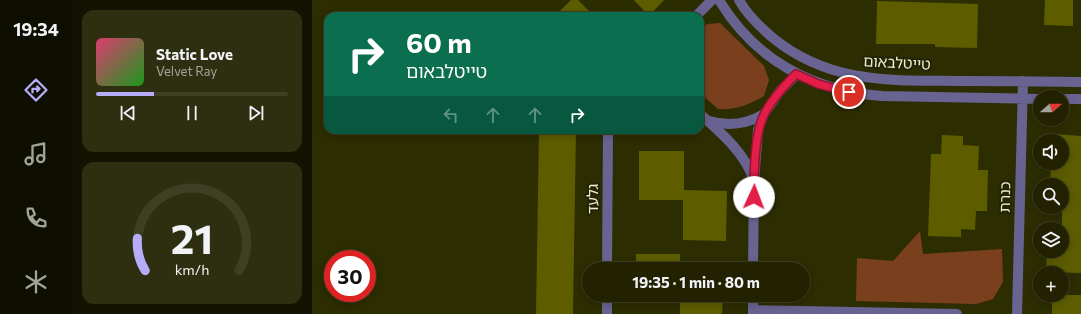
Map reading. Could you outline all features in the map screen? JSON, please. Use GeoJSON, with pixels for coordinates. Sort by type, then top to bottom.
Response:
{"type":"FeatureCollection","features":[{"type":"Feature","properties":{"kind":"street"},"geometry":{"type":"LineString","coordinates":[[700,12],[712,0]]}},
{"type":"Feature","properties":{"kind":"street"},"geometry":{"type":"LineString","coordinates":[[719,0],[728,16],[740,31],[773,60],[796,74],[818,84],[858,95],[910,98],[1033,99]]}},
{"type":"Feature","properties":{"kind":"street","name":"טייטלבאום"},"geometry":{"type":"LineString","coordinates":[[739,0],[753,19],[783,46],[804,59],[844,74],[860,78],[890,80],[1081,82]]}},
{"type":"Feature","properties":{"kind":"street"},"geometry":{"type":"LineString","coordinates":[[753,262],[754,181],[758,130],[764,114],[780,91],[796,74]]}},
{"type":"Feature","properties":{"kind":"street","name":"כנרת"},"geometry":{"type":"LineString","coordinates":[[1017,314],[1023,81]]}},
{"type":"Feature","properties":{"kind":"street"},"geometry":{"type":"LineString","coordinates":[[1069,99],[1081,99]]}},
{"type":"Feature","properties":{"kind":"street"},"geometry":{"type":"LineString","coordinates":[[704,117],[721,125],[739,124],[753,120],[764,114]]}},
{"type":"Feature","properties":{"kind":"street"},"geometry":{"type":"LineString","coordinates":[[704,117],[741,156],[749,168],[754,181]]}},
{"type":"Feature","properties":{"kind":"street","name":"גלעד"},"geometry":{"type":"LineString","coordinates":[[607,262],[608,134]]}},
{"type":"Feature","properties":{"kind":"street"},"geometry":{"type":"LineString","coordinates":[[607,302],[607,314]]}},
{"type":"Feature","properties":{"kind":"street"},"geometry":{"type":"LineString","coordinates":[[753,312],[957,314]]}},
{"type":"Feature","properties":{"kind":"shaded area"},"geometry":{"type":"Polygon","coordinates":[[[720,23],[764,66],[769,80],[764,96],[747,104],[731,109],[718,109],[704,97],[704,27],[707,24],[720,23]]]}},
{"type":"Feature","properties":{"kind":"shaded area"},"geometry":{"type":"Polygon","coordinates":[[[920,231],[923,254],[1002,249],[1003,282],[993,299],[976,304],[856,301],[857,258],[893,261],[920,231]]]}},
{"type":"Feature","properties":{"kind":"building"},"geometry":{"type":"Polygon","coordinates":[[[571,0],[578,0],[590,12],[559,12],[571,0]]]}},
{"type":"Feature","properties":{"kind":"building"},"geometry":{"type":"Polygon","coordinates":[[[634,0],[664,0],[653,12],[645,12],[634,0]]]}},
{"type":"Feature","properties":{"kind":"building"},"geometry":{"type":"Polygon","coordinates":[[[1045,0],[1073,0],[1073,26],[1044,25],[1045,0]]]}},
{"type":"Feature","properties":{"kind":"building"},"geometry":{"type":"Polygon","coordinates":[[[877,1],[978,4],[977,48],[935,47],[935,44],[876,44],[877,1]]]}},
{"type":"Feature","properties":{"kind":"building"},"geometry":{"type":"Polygon","coordinates":[[[539,134],[576,134],[573,314],[536,314],[539,134]]]}},
{"type":"Feature","properties":{"kind":"building"},"geometry":{"type":"Polygon","coordinates":[[[942,135],[963,136],[963,145],[979,146],[978,170],[988,170],[987,211],[976,211],[975,230],[961,229],[961,237],[928,236],[931,154],[941,154],[942,135]]]}},
{"type":"Feature","properties":{"kind":"building"},"geometry":{"type":"Polygon","coordinates":[[[1069,135],[1081,136],[1081,273],[1069,273],[1069,266],[1046,266],[1047,258],[1069,258],[1069,222],[1062,222],[1062,214],[1069,214],[1069,178],[1050,178],[1051,170],[1069,170],[1069,135]]]}},
{"type":"Feature","properties":{"kind":"building"},"geometry":{"type":"Polygon","coordinates":[[[639,151],[684,151],[684,190],[727,191],[726,241],[683,240],[683,200],[639,200],[639,151]]]}},
{"type":"Feature","properties":{"kind":"building"},"geometry":{"type":"Polygon","coordinates":[[[636,254],[680,254],[680,262],[636,262],[636,254]]]}},
{"type":"Feature","properties":{"kind":"building"},"geometry":{"type":"Polygon","coordinates":[[[1069,295],[1081,295],[1081,314],[1052,314],[1052,302],[1069,302],[1069,295]]]}},
{"type":"Feature","properties":{"kind":"building"},"geometry":{"type":"Polygon","coordinates":[[[680,302],[723,302],[722,314],[680,314],[680,302]]]}},
{"type":"Feature","properties":{"kind":"route"},"geometry":{"type":"LineString","coordinates":[[754,197],[758,130],[764,114],[788,82],[796,74],[818,84],[849,92]]}}]}
